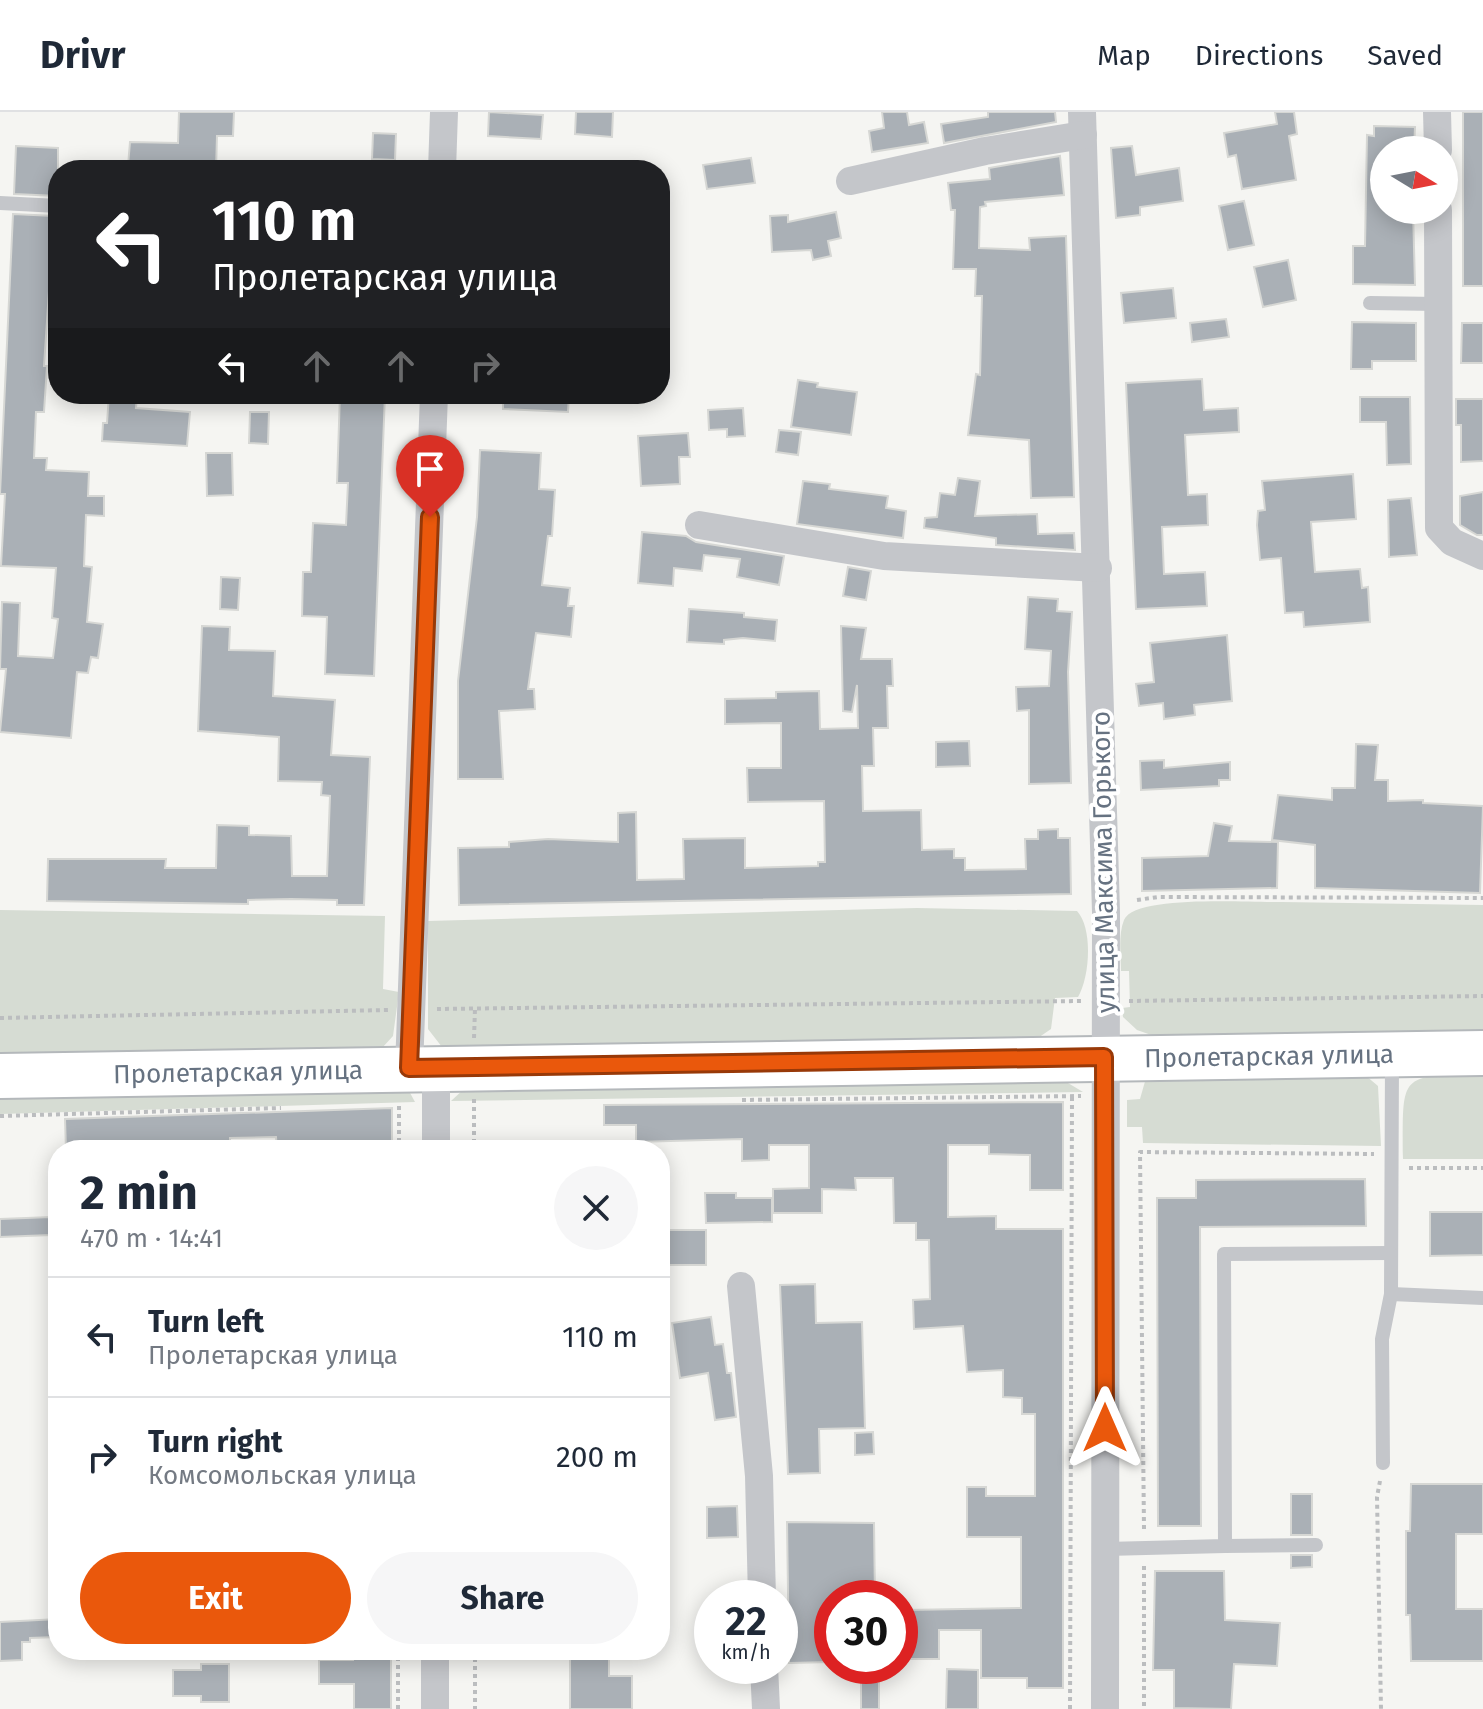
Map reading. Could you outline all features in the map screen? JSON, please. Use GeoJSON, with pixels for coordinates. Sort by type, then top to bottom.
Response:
{"type":"FeatureCollection","features":[{"type":"Feature","properties":{"kind":"main road","name":"Пролетарская улица"},"geometry":{"type":"LineString","coordinates":[[0,1076],[427,1080],[1104,1076],[1392,1054],[1483,1053]]}},
{"type":"Feature","properties":{"kind":"street"},"geometry":{"type":"LineString","coordinates":[[442,160],[444,112]]}},
{"type":"Feature","properties":{"kind":"street"},"geometry":{"type":"LineString","coordinates":[[1437,112],[1438,136]]}},
{"type":"Feature","properties":{"kind":"street"},"geometry":{"type":"LineString","coordinates":[[850,181],[985,151],[1082,123]]}},
{"type":"Feature","properties":{"kind":"street","name":"улица Максима Горького"},"geometry":{"type":"LineString","coordinates":[[1082,123],[1098,568],[1105,1001],[1105,1709]]}},
{"type":"Feature","properties":{"kind":"street"},"geometry":{"type":"LineString","coordinates":[[1438,224],[1439,528],[1452,542],[1483,556]]}},
{"type":"Feature","properties":{"kind":"street"},"geometry":{"type":"LineString","coordinates":[[434,404],[412,1010],[427,1080],[435,1140]]}},
{"type":"Feature","properties":{"kind":"street"},"geometry":{"type":"LineString","coordinates":[[699,525],[884,556],[1098,568]]}},
{"type":"Feature","properties":{"kind":"street"},"geometry":{"type":"LineString","coordinates":[[741,1286],[759,1476],[762,1580]]}},
{"type":"Feature","properties":{"kind":"street"},"geometry":{"type":"LineString","coordinates":[[435,1660],[435,1709]]}},
{"type":"Feature","properties":{"kind":"street"},"geometry":{"type":"LineString","coordinates":[[765,1684],[766,1709]]}},
{"type":"Feature","properties":{"kind":"lane"},"geometry":{"type":"LineString","coordinates":[[0,203],[48,205]]}},
{"type":"Feature","properties":{"kind":"lane"},"geometry":{"type":"LineString","coordinates":[[1370,303],[1438,304]]}},
{"type":"Feature","properties":{"kind":"lane"},"geometry":{"type":"LineString","coordinates":[[1383,1463],[1382,1339],[1391,1294],[1392,1054]]}},
{"type":"Feature","properties":{"kind":"lane"},"geometry":{"type":"LineString","coordinates":[[1225,1546],[1224,1254],[1390,1253]]}},
{"type":"Feature","properties":{"kind":"lane"},"geometry":{"type":"LineString","coordinates":[[1391,1294],[1483,1298]]}},
{"type":"Feature","properties":{"kind":"lane"},"geometry":{"type":"LineString","coordinates":[[1106,1549],[1316,1545]]}},
{"type":"Feature","properties":{"kind":"path"},"geometry":{"type":"LineString","coordinates":[[1137,900],[1173,897],[1483,898]]}},
{"type":"Feature","properties":{"kind":"path"},"geometry":{"type":"LineString","coordinates":[[0,1018],[1483,996]]}},
{"type":"Feature","properties":{"kind":"path"},"geometry":{"type":"LineString","coordinates":[[742,1100],[1072,1097],[1104,1076]]}},
{"type":"Feature","properties":{"kind":"path"},"geometry":{"type":"LineString","coordinates":[[399,1140],[399,1104],[427,1080],[474,1103]]}},
{"type":"Feature","properties":{"kind":"path"},"geometry":{"type":"LineString","coordinates":[[1070,1709],[1072,1097]]}},
{"type":"Feature","properties":{"kind":"path"},"geometry":{"type":"LineString","coordinates":[[0,1116],[287,1107]]}},
{"type":"Feature","properties":{"kind":"path"},"geometry":{"type":"LineString","coordinates":[[1144,1709],[1140,1152],[1374,1153],[1392,1169],[1483,1168]]}},
{"type":"Feature","properties":{"kind":"path"},"geometry":{"type":"LineString","coordinates":[[1381,1709],[1377,1497],[1383,1463]]}},
{"type":"Feature","properties":{"kind":"path"},"geometry":{"type":"LineString","coordinates":[[398,1660],[398,1709]]}},
{"type":"Feature","properties":{"kind":"path"},"geometry":{"type":"LineString","coordinates":[[475,1660],[475,1709]]}},
{"type":"Feature","properties":{"kind":"shaded area"},"geometry":{"type":"Polygon","coordinates":[[[1222,901],[1483,905],[1483,1035],[1157,1037],[1137,1030],[1123,1017],[1122,1008],[1130,1007],[1129,971],[1121,971],[1121,932],[1124,920],[1133,912],[1149,906],[1222,901]]]}},
{"type":"Feature","properties":{"kind":"shaded area"},"geometry":{"type":"Polygon","coordinates":[[[917,908],[1077,911],[1088,940],[1085,978],[1078,997],[1055,998],[1051,1029],[1035,1040],[442,1047],[428,1029],[428,921],[917,908]]]}},
{"type":"Feature","properties":{"kind":"shaded area"},"geometry":{"type":"Polygon","coordinates":[[[0,910],[385,916],[383,989],[399,992],[393,1036],[382,1048],[0,1058],[0,910]]]}},
{"type":"Feature","properties":{"kind":"shaded area"},"geometry":{"type":"Polygon","coordinates":[[[1483,1074],[1483,1159],[1403,1159],[1403,1110],[1411,1085],[1434,1076],[1483,1074]]]}},
{"type":"Feature","properties":{"kind":"shaded area"},"geometry":{"type":"Polygon","coordinates":[[[1365,1075],[1378,1086],[1381,1146],[1143,1143],[1142,1127],[1127,1127],[1127,1100],[1140,1099],[1146,1078],[1365,1075]]]}},
{"type":"Feature","properties":{"kind":"shaded area"},"geometry":{"type":"Polygon","coordinates":[[[1063,1080],[1083,1092],[451,1101],[464,1089],[1063,1080]]]}},
{"type":"Feature","properties":{"kind":"shaded area"},"geometry":{"type":"Polygon","coordinates":[[[409,1091],[415,1102],[0,1114],[0,1094],[409,1091]]]}},
{"type":"Feature","properties":{"kind":"building"},"geometry":{"type":"Polygon","coordinates":[[[179,112],[234,112],[233,136],[217,136],[216,160],[128,160],[130,142],[178,143],[179,112]]]}},
{"type":"Feature","properties":{"kind":"building"},"geometry":{"type":"Polygon","coordinates":[[[489,112],[543,115],[541,139],[488,136],[489,112]]]}},
{"type":"Feature","properties":{"kind":"building"},"geometry":{"type":"Polygon","coordinates":[[[576,112],[613,112],[612,137],[575,134],[576,112]]]}},
{"type":"Feature","properties":{"kind":"building"},"geometry":{"type":"Polygon","coordinates":[[[882,112],[907,112],[909,125],[924,122],[928,143],[872,152],[869,131],[884,128],[882,112]]]}},
{"type":"Feature","properties":{"kind":"building"},"geometry":{"type":"Polygon","coordinates":[[[988,112],[1055,112],[1056,122],[944,143],[941,124],[988,117],[988,112]]]}},
{"type":"Feature","properties":{"kind":"building"},"geometry":{"type":"Polygon","coordinates":[[[1275,112],[1294,112],[1297,134],[1289,136],[1296,180],[1242,189],[1236,155],[1228,157],[1224,133],[1277,124],[1275,112]]]}},
{"type":"Feature","properties":{"kind":"building"},"geometry":{"type":"Polygon","coordinates":[[[1463,112],[1483,112],[1483,286],[1463,286],[1463,112]]]}},
{"type":"Feature","properties":{"kind":"building"},"geometry":{"type":"Polygon","coordinates":[[[1374,126],[1415,127],[1415,136],[1374,136],[1374,126]]]}},
{"type":"Feature","properties":{"kind":"building"},"geometry":{"type":"Polygon","coordinates":[[[373,133],[396,134],[395,160],[372,159],[373,133]]]}},
{"type":"Feature","properties":{"kind":"building"},"geometry":{"type":"Polygon","coordinates":[[[1367,135],[1374,136],[1370,136],[1370,224],[1413,224],[1415,285],[1353,284],[1353,246],[1365,246],[1367,135]]]}},
{"type":"Feature","properties":{"kind":"building"},"geometry":{"type":"Polygon","coordinates":[[[16,146],[58,148],[58,160],[48,160],[48,196],[14,194],[16,146]]]}},
{"type":"Feature","properties":{"kind":"building"},"geometry":{"type":"Polygon","coordinates":[[[1132,146],[1136,175],[1179,168],[1183,201],[1140,207],[1140,215],[1116,218],[1111,148],[1132,146]]]}},
{"type":"Feature","properties":{"kind":"building"},"geometry":{"type":"Polygon","coordinates":[[[1060,156],[1064,195],[985,202],[986,206],[980,207],[979,248],[1030,250],[1029,238],[1066,236],[1074,497],[1031,498],[1029,440],[968,435],[976,374],[980,375],[982,296],[975,296],[976,269],[953,269],[955,210],[951,210],[948,183],[990,179],[989,168],[1060,156]]]}},
{"type":"Feature","properties":{"kind":"building"},"geometry":{"type":"Polygon","coordinates":[[[751,158],[755,183],[707,189],[703,165],[751,158]]]}},
{"type":"Feature","properties":{"kind":"building"},"geometry":{"type":"Polygon","coordinates":[[[1244,201],[1254,245],[1228,250],[1219,206],[1244,201]]]}},
{"type":"Feature","properties":{"kind":"building"},"geometry":{"type":"Polygon","coordinates":[[[836,212],[841,238],[828,241],[831,256],[813,260],[811,250],[772,252],[770,216],[788,215],[788,222],[836,212]]]}},
{"type":"Feature","properties":{"kind":"building"},"geometry":{"type":"Polygon","coordinates":[[[13,214],[48,216],[48,306],[44,366],[47,366],[44,412],[36,412],[34,458],[47,458],[46,470],[89,472],[88,496],[104,496],[104,516],[86,515],[84,566],[92,567],[87,622],[103,624],[98,658],[91,657],[88,673],[77,672],[71,738],[0,732],[6,669],[0,669],[2,602],[20,603],[18,656],[53,658],[58,619],[52,618],[56,568],[1,566],[5,494],[0,494],[13,214]]]}},
{"type":"Feature","properties":{"kind":"building"},"geometry":{"type":"Polygon","coordinates":[[[1288,260],[1296,300],[1263,307],[1254,267],[1288,260]]]}},
{"type":"Feature","properties":{"kind":"building"},"geometry":{"type":"Polygon","coordinates":[[[1173,288],[1176,318],[1124,323],[1121,293],[1173,288]]]}},
{"type":"Feature","properties":{"kind":"building"},"geometry":{"type":"Polygon","coordinates":[[[1226,319],[1229,337],[1192,342],[1190,323],[1226,319]]]}},
{"type":"Feature","properties":{"kind":"building"},"geometry":{"type":"Polygon","coordinates":[[[1352,322],[1416,323],[1416,361],[1372,361],[1372,369],[1351,369],[1352,322]]]}},
{"type":"Feature","properties":{"kind":"building"},"geometry":{"type":"Polygon","coordinates":[[[1462,323],[1483,323],[1483,363],[1461,363],[1462,323]]]}},
{"type":"Feature","properties":{"kind":"building"},"geometry":{"type":"Polygon","coordinates":[[[1202,379],[1204,410],[1238,408],[1239,432],[1185,435],[1188,495],[1207,494],[1208,525],[1162,527],[1164,574],[1205,572],[1207,606],[1136,609],[1126,383],[1202,379]]]}},
{"type":"Feature","properties":{"kind":"building"},"geometry":{"type":"Polygon","coordinates":[[[798,380],[818,383],[817,387],[857,392],[851,435],[791,427],[798,380]]]}},
{"type":"Feature","properties":{"kind":"building"},"geometry":{"type":"Polygon","coordinates":[[[1360,397],[1410,397],[1411,464],[1387,465],[1386,422],[1360,422],[1360,397]]]}},
{"type":"Feature","properties":{"kind":"building"},"geometry":{"type":"Polygon","coordinates":[[[1456,399],[1483,399],[1483,461],[1461,462],[1461,425],[1456,425],[1456,399]]]}},
{"type":"Feature","properties":{"kind":"building"},"geometry":{"type":"Polygon","coordinates":[[[108,404],[136,404],[136,408],[190,412],[187,446],[102,441],[103,423],[107,423],[108,404]]]}},
{"type":"Feature","properties":{"kind":"building"},"geometry":{"type":"Polygon","coordinates":[[[340,404],[385,404],[374,676],[325,674],[327,617],[302,616],[303,572],[311,572],[313,523],[346,525],[348,483],[337,483],[340,404]]]}},
{"type":"Feature","properties":{"kind":"building"},"geometry":{"type":"Polygon","coordinates":[[[503,404],[568,404],[568,412],[503,409],[503,404]]]}},
{"type":"Feature","properties":{"kind":"building"},"geometry":{"type":"Polygon","coordinates":[[[743,408],[745,436],[727,437],[727,429],[709,430],[708,410],[743,408]]]}},
{"type":"Feature","properties":{"kind":"building"},"geometry":{"type":"Polygon","coordinates":[[[250,412],[269,412],[268,444],[249,443],[250,412]]]}},
{"type":"Feature","properties":{"kind":"building"},"geometry":{"type":"Polygon","coordinates":[[[779,430],[801,432],[798,455],[776,452],[779,430]]]}},
{"type":"Feature","properties":{"kind":"building"},"geometry":{"type":"Polygon","coordinates":[[[688,433],[690,457],[679,457],[680,484],[641,486],[638,436],[688,433]]]}},
{"type":"Feature","properties":{"kind":"building"},"geometry":{"type":"Polygon","coordinates":[[[480,450],[541,453],[539,489],[555,490],[552,536],[548,536],[542,585],[570,588],[568,606],[574,606],[571,637],[536,633],[528,689],[534,689],[535,709],[499,711],[503,779],[458,779],[458,681],[477,517],[480,450]]]}},
{"type":"Feature","properties":{"kind":"building"},"geometry":{"type":"Polygon","coordinates":[[[206,453],[232,453],[233,495],[207,496],[206,453]]]}},
{"type":"Feature","properties":{"kind":"building"},"geometry":{"type":"Polygon","coordinates":[[[1353,474],[1356,519],[1311,522],[1315,572],[1360,569],[1362,588],[1368,587],[1370,622],[1304,627],[1303,612],[1285,613],[1281,558],[1260,560],[1257,525],[1258,511],[1265,510],[1262,481],[1353,474]]]}},
{"type":"Feature","properties":{"kind":"building"},"geometry":{"type":"Polygon","coordinates":[[[958,478],[980,481],[975,516],[1037,514],[1038,534],[1074,533],[1075,550],[996,545],[996,538],[924,528],[925,518],[937,517],[940,493],[955,495],[958,478]]]}},
{"type":"Feature","properties":{"kind":"building"},"geometry":{"type":"Polygon","coordinates":[[[803,481],[830,484],[829,489],[888,496],[886,508],[906,511],[903,538],[797,524],[803,481]]]}},
{"type":"Feature","properties":{"kind":"building"},"geometry":{"type":"Polygon","coordinates":[[[1483,492],[1483,535],[1477,535],[1460,525],[1460,496],[1483,492]]]}},
{"type":"Feature","properties":{"kind":"building"},"geometry":{"type":"Polygon","coordinates":[[[1411,498],[1417,555],[1389,557],[1388,500],[1411,498]]]}},
{"type":"Feature","properties":{"kind":"building"},"geometry":{"type":"Polygon","coordinates":[[[642,532],[686,536],[696,542],[784,556],[779,585],[737,577],[740,559],[704,555],[702,571],[674,568],[673,586],[638,583],[642,532]]]}},
{"type":"Feature","properties":{"kind":"building"},"geometry":{"type":"Polygon","coordinates":[[[848,567],[871,571],[866,600],[843,596],[848,567]]]}},
{"type":"Feature","properties":{"kind":"building"},"geometry":{"type":"Polygon","coordinates":[[[221,577],[240,578],[238,610],[220,609],[221,577]]]}},
{"type":"Feature","properties":{"kind":"building"},"geometry":{"type":"Polygon","coordinates":[[[1028,597],[1058,599],[1057,611],[1072,612],[1068,672],[1071,783],[1029,784],[1029,710],[1017,711],[1016,687],[1049,686],[1051,651],[1025,649],[1028,597]]]}},
{"type":"Feature","properties":{"kind":"building"},"geometry":{"type":"Polygon","coordinates":[[[689,609],[744,613],[744,617],[777,620],[775,641],[743,638],[724,640],[724,644],[687,642],[689,609]]]}},
{"type":"Feature","properties":{"kind":"building"},"geometry":{"type":"Polygon","coordinates":[[[202,626],[230,627],[229,650],[275,651],[273,696],[335,700],[331,755],[370,757],[364,905],[337,905],[337,900],[291,899],[248,900],[248,904],[47,901],[48,859],[166,859],[165,868],[216,868],[217,825],[249,826],[249,835],[291,836],[292,876],[327,876],[330,796],[321,795],[322,782],[278,781],[279,737],[198,731],[202,626]]]}},
{"type":"Feature","properties":{"kind":"building"},"geometry":{"type":"Polygon","coordinates":[[[841,626],[866,628],[861,659],[892,659],[893,686],[887,686],[888,728],[873,728],[874,766],[862,766],[863,811],[921,810],[922,850],[954,849],[954,858],[965,858],[965,870],[1026,869],[1025,839],[1038,839],[1038,830],[1058,829],[1058,838],[1070,838],[1071,894],[459,905],[458,848],[509,847],[509,842],[548,839],[618,842],[618,813],[636,812],[637,880],[684,879],[683,839],[745,838],[745,868],[818,866],[818,862],[825,862],[824,801],[748,802],[747,768],[781,768],[781,723],[725,724],[725,699],[776,698],[776,692],[819,691],[820,729],[858,728],[857,685],[852,712],[843,711],[841,626]]]}},
{"type":"Feature","properties":{"kind":"building"},"geometry":{"type":"Polygon","coordinates":[[[1227,635],[1232,701],[1194,705],[1195,715],[1164,719],[1163,703],[1139,706],[1136,684],[1154,682],[1150,643],[1227,635]]]}},
{"type":"Feature","properties":{"kind":"building"},"geometry":{"type":"Polygon","coordinates":[[[969,741],[970,766],[936,767],[936,742],[969,741]]]}},
{"type":"Feature","properties":{"kind":"building"},"geometry":{"type":"Polygon","coordinates":[[[1356,744],[1378,745],[1375,780],[1388,780],[1388,801],[1423,800],[1423,803],[1483,806],[1480,893],[1315,888],[1315,845],[1272,840],[1278,795],[1332,800],[1332,788],[1355,788],[1356,744]]]}},
{"type":"Feature","properties":{"kind":"building"},"geometry":{"type":"Polygon","coordinates":[[[1164,760],[1164,768],[1230,762],[1230,780],[1219,780],[1219,786],[1141,790],[1140,761],[1164,760]]]}},
{"type":"Feature","properties":{"kind":"building"},"geometry":{"type":"Polygon","coordinates":[[[1214,823],[1232,826],[1229,841],[1278,842],[1277,888],[1142,891],[1142,858],[1208,856],[1214,823]]]}},
{"type":"Feature","properties":{"kind":"building"},"geometry":{"type":"Polygon","coordinates":[[[1063,1102],[1063,1190],[1030,1190],[1030,1155],[989,1154],[989,1145],[948,1145],[948,1217],[996,1216],[996,1229],[1063,1229],[1063,1688],[1027,1688],[1027,1678],[981,1678],[981,1630],[939,1630],[939,1659],[918,1659],[918,1610],[1021,1608],[1021,1537],[967,1537],[967,1487],[986,1487],[986,1496],[1035,1496],[1035,1414],[1022,1414],[1022,1398],[1003,1397],[1003,1370],[967,1372],[963,1326],[914,1329],[913,1300],[930,1299],[929,1240],[916,1240],[916,1223],[894,1223],[893,1178],[855,1178],[856,1190],[822,1189],[822,1213],[773,1213],[773,1189],[809,1188],[809,1145],[769,1145],[769,1160],[742,1161],[742,1139],[636,1140],[636,1125],[604,1125],[604,1105],[1063,1102]]]}},
{"type":"Feature","properties":{"kind":"building"},"geometry":{"type":"Polygon","coordinates":[[[392,1108],[392,1140],[276,1140],[276,1137],[66,1140],[65,1119],[392,1108]]]}},
{"type":"Feature","properties":{"kind":"building"},"geometry":{"type":"Polygon","coordinates":[[[1365,1179],[1366,1226],[1200,1227],[1201,1526],[1158,1526],[1157,1198],[1196,1198],[1196,1180],[1365,1179]]]}},
{"type":"Feature","properties":{"kind":"building"},"geometry":{"type":"Polygon","coordinates":[[[705,1193],[736,1193],[736,1198],[772,1198],[772,1222],[706,1223],[705,1193]]]}},
{"type":"Feature","properties":{"kind":"building"},"geometry":{"type":"Polygon","coordinates":[[[1430,1212],[1483,1212],[1483,1255],[1430,1256],[1430,1212]]]}},
{"type":"Feature","properties":{"kind":"building"},"geometry":{"type":"Polygon","coordinates":[[[48,1217],[48,1235],[0,1237],[0,1219],[48,1217]]]}},
{"type":"Feature","properties":{"kind":"building"},"geometry":{"type":"Polygon","coordinates":[[[670,1230],[706,1230],[706,1265],[670,1265],[670,1230]]]}},
{"type":"Feature","properties":{"kind":"building"},"geometry":{"type":"Polygon","coordinates":[[[815,1284],[816,1323],[862,1322],[865,1428],[819,1429],[820,1473],[788,1474],[780,1285],[815,1284]]]}},
{"type":"Feature","properties":{"kind":"building"},"geometry":{"type":"Polygon","coordinates":[[[711,1317],[715,1345],[723,1344],[727,1373],[731,1373],[736,1417],[715,1420],[708,1373],[680,1378],[672,1323],[711,1317]]]}},
{"type":"Feature","properties":{"kind":"building"},"geometry":{"type":"Polygon","coordinates":[[[873,1432],[874,1454],[855,1455],[855,1433],[873,1432]]]}},
{"type":"Feature","properties":{"kind":"building"},"geometry":{"type":"Polygon","coordinates":[[[1411,1484],[1483,1484],[1483,1534],[1456,1534],[1456,1609],[1483,1609],[1483,1661],[1411,1661],[1410,1615],[1406,1615],[1406,1531],[1410,1531],[1411,1484]]]}},
{"type":"Feature","properties":{"kind":"building"},"geometry":{"type":"Polygon","coordinates":[[[1291,1494],[1312,1494],[1312,1535],[1291,1535],[1291,1494]]]}},
{"type":"Feature","properties":{"kind":"building"},"geometry":{"type":"Polygon","coordinates":[[[737,1506],[738,1537],[707,1538],[707,1507],[737,1506]]]}},
{"type":"Feature","properties":{"kind":"building"},"geometry":{"type":"Polygon","coordinates":[[[787,1522],[874,1523],[875,1580],[814,1580],[814,1662],[798,1663],[798,1580],[788,1580],[787,1522]]]}},
{"type":"Feature","properties":{"kind":"building"},"geometry":{"type":"Polygon","coordinates":[[[1291,1555],[1312,1555],[1312,1567],[1291,1568],[1291,1555]]]}},
{"type":"Feature","properties":{"kind":"building"},"geometry":{"type":"Polygon","coordinates":[[[1155,1571],[1224,1571],[1225,1620],[1280,1623],[1277,1666],[1234,1664],[1231,1709],[1174,1708],[1174,1670],[1153,1670],[1155,1571]]]}},
{"type":"Feature","properties":{"kind":"building"},"geometry":{"type":"Polygon","coordinates":[[[48,1620],[48,1637],[30,1638],[30,1642],[22,1642],[22,1660],[0,1661],[0,1622],[48,1620]]]}},
{"type":"Feature","properties":{"kind":"building"},"geometry":{"type":"Polygon","coordinates":[[[319,1660],[391,1660],[391,1709],[354,1709],[354,1684],[319,1684],[319,1660]]]}},
{"type":"Feature","properties":{"kind":"building"},"geometry":{"type":"Polygon","coordinates":[[[570,1660],[609,1660],[609,1676],[632,1676],[632,1709],[570,1709],[570,1660]]]}},
{"type":"Feature","properties":{"kind":"building"},"geometry":{"type":"Polygon","coordinates":[[[201,1664],[229,1664],[229,1702],[201,1702],[201,1696],[173,1696],[173,1670],[201,1670],[201,1664]]]}},
{"type":"Feature","properties":{"kind":"building"},"geometry":{"type":"Polygon","coordinates":[[[947,1669],[978,1670],[978,1709],[946,1709],[947,1669]]]}},
{"type":"Feature","properties":{"kind":"building"},"geometry":{"type":"Polygon","coordinates":[[[861,1684],[879,1684],[879,1709],[861,1709],[861,1684]]]}},
{"type":"Feature","properties":{"kind":"route"},"geometry":{"type":"LineString","coordinates":[[430,517],[409,1068],[1104,1057],[1105,1428]]}}]}
